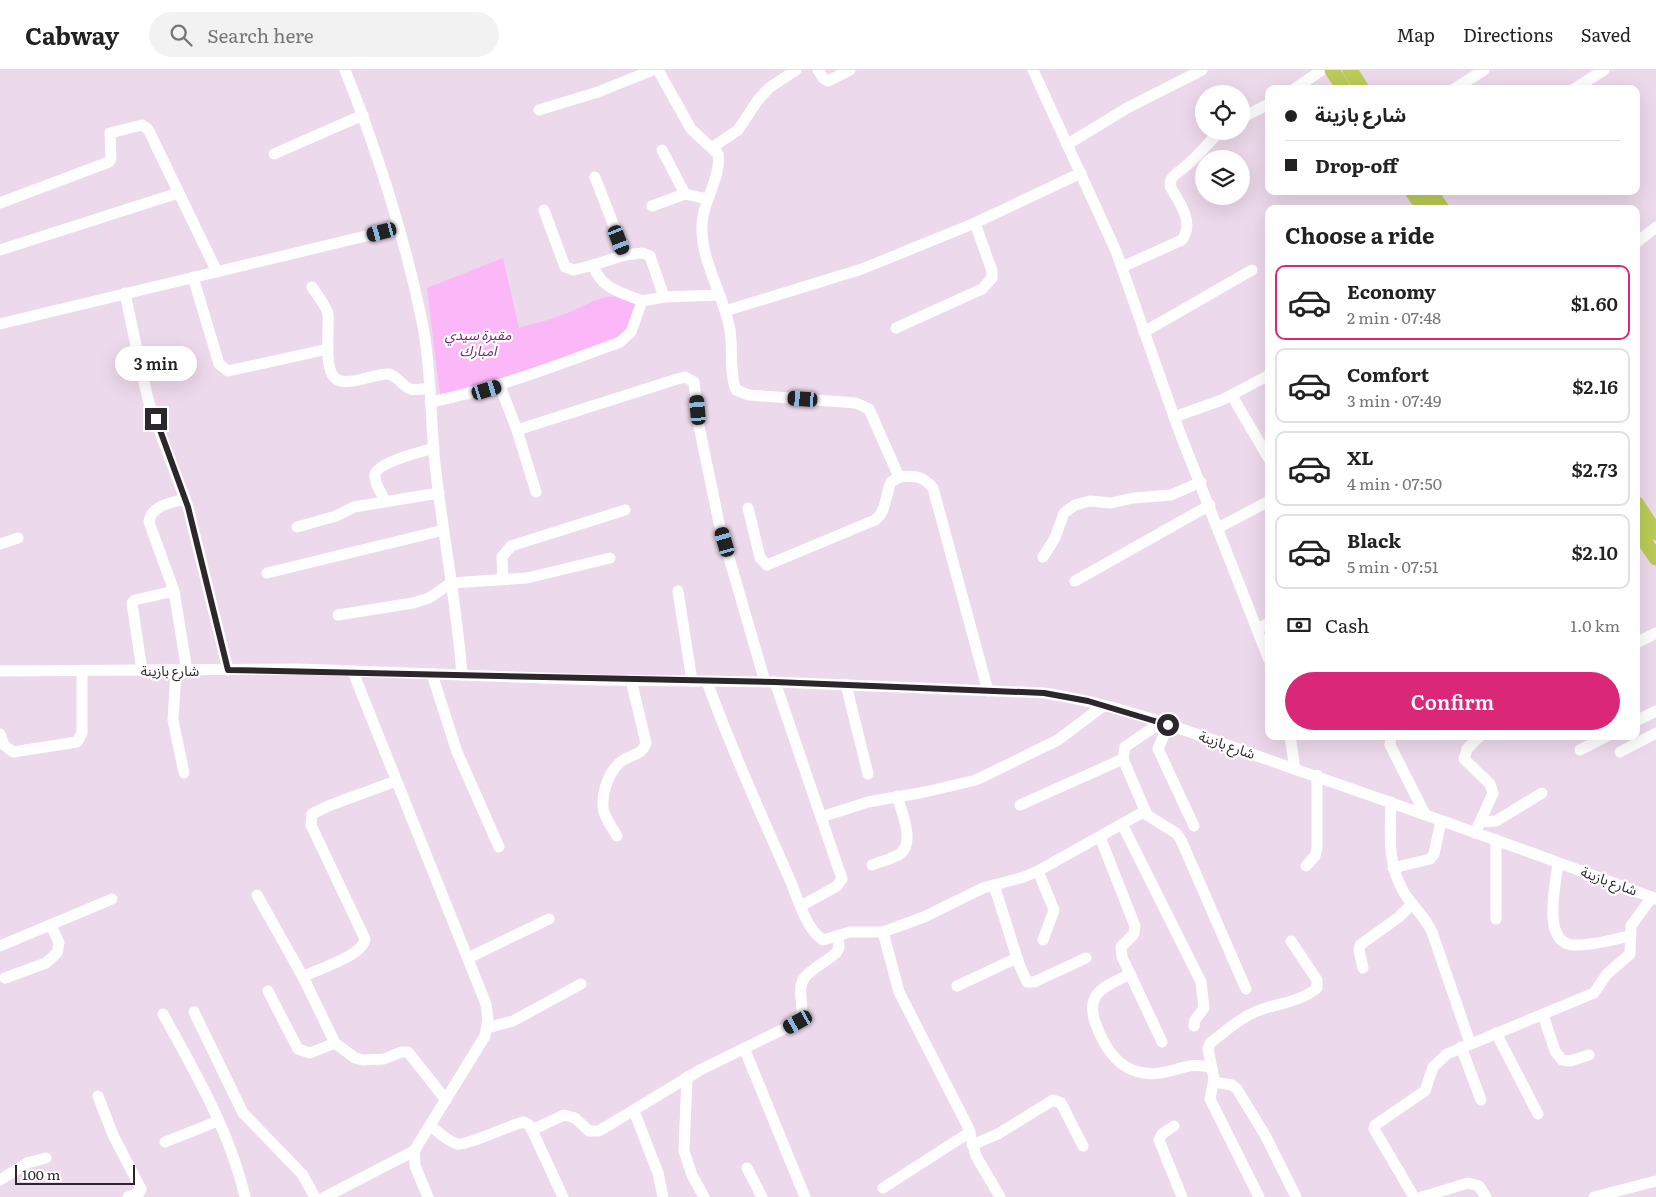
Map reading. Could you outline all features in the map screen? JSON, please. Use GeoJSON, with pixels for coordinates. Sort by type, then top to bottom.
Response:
{"type":"FeatureCollection","features":[{"type":"Feature","properties":{"kind":"highway"},"geometry":{"type":"LineString","coordinates":[[1332,70],[1341,85]]}},
{"type":"Feature","properties":{"kind":"highway"},"geometry":{"type":"LineString","coordinates":[[1350,70],[1359,85]]}},
{"type":"Feature","properties":{"kind":"highway"},"geometry":{"type":"LineString","coordinates":[[1640,519],[1646,542],[1656,558]]}},
{"type":"Feature","properties":{"kind":"street"},"geometry":{"type":"LineString","coordinates":[[345,70],[363,115],[399,228],[423,327],[439,493],[462,675]]}},
{"type":"Feature","properties":{"kind":"street"},"geometry":{"type":"LineString","coordinates":[[540,110],[598,92],[653,70]]}},
{"type":"Feature","properties":{"kind":"street"},"geometry":{"type":"LineString","coordinates":[[658,70],[691,129],[697,137],[713,147],[718,154],[719,164],[707,198],[702,230],[704,247],[726,311],[736,390],[750,395],[865,406],[872,415],[899,477]]}},
{"type":"Feature","properties":{"kind":"street"},"geometry":{"type":"LineString","coordinates":[[713,147],[738,130],[758,100],[769,88],[796,70]]}},
{"type":"Feature","properties":{"kind":"street"},"geometry":{"type":"LineString","coordinates":[[818,70],[822,78],[828,81],[850,70]]}},
{"type":"Feature","properties":{"kind":"street"},"geometry":{"type":"LineString","coordinates":[[1033,70],[1122,267],[1174,417],[1265,650]]}},
{"type":"Feature","properties":{"kind":"street"},"geometry":{"type":"LineString","coordinates":[[1068,144],[1127,108],[1202,70]]}},
{"type":"Feature","properties":{"kind":"street"},"geometry":{"type":"LineString","coordinates":[[1300,85],[1322,70]]}},
{"type":"Feature","properties":{"kind":"street"},"geometry":{"type":"LineString","coordinates":[[1460,85],[1484,70]]}},
{"type":"Feature","properties":{"kind":"street"},"geometry":{"type":"LineString","coordinates":[[1580,85],[1604,70]]}},
{"type":"Feature","properties":{"kind":"street"},"geometry":{"type":"LineString","coordinates":[[1250,114],[1265,106]]}},
{"type":"Feature","properties":{"kind":"street"},"geometry":{"type":"LineString","coordinates":[[274,154],[363,115]]}},
{"type":"Feature","properties":{"kind":"street"},"geometry":{"type":"LineString","coordinates":[[0,203],[110,162],[110,133],[142,125],[148,129],[217,272]]}},
{"type":"Feature","properties":{"kind":"street"},"geometry":{"type":"LineString","coordinates":[[1122,267],[1182,240],[1186,234],[1187,219],[1170,186],[1170,181],[1172,177],[1195,160],[1213,140]]}},
{"type":"Feature","properties":{"kind":"street"},"geometry":{"type":"LineString","coordinates":[[662,150],[685,194]]}},
{"type":"Feature","properties":{"kind":"street"},"geometry":{"type":"LineString","coordinates":[[726,311],[862,269],[975,223],[1081,173]]}},
{"type":"Feature","properties":{"kind":"street"},"geometry":{"type":"LineString","coordinates":[[595,178],[625,254]]}},
{"type":"Feature","properties":{"kind":"street"},"geometry":{"type":"LineString","coordinates":[[0,250],[178,193]]}},
{"type":"Feature","properties":{"kind":"street"},"geometry":{"type":"LineString","coordinates":[[652,206],[685,194],[707,198]]}},
{"type":"Feature","properties":{"kind":"street"},"geometry":{"type":"LineString","coordinates":[[544,210],[565,267],[574,270],[625,254],[643,253],[650,256],[664,297]]}},
{"type":"Feature","properties":{"kind":"street"},"geometry":{"type":"LineString","coordinates":[[896,328],[982,289],[989,283],[992,271],[975,223]]}},
{"type":"Feature","properties":{"kind":"street"},"geometry":{"type":"LineString","coordinates":[[1640,240],[1656,227]]}},
{"type":"Feature","properties":{"kind":"street"},"geometry":{"type":"LineString","coordinates":[[0,324],[399,228]]}},
{"type":"Feature","properties":{"kind":"street"},"geometry":{"type":"LineString","coordinates":[[593,265],[599,281],[642,301],[664,297],[719,295]]}},
{"type":"Feature","properties":{"kind":"street"},"geometry":{"type":"LineString","coordinates":[[1144,332],[1252,270]]}},
{"type":"Feature","properties":{"kind":"street"},"geometry":{"type":"LineString","coordinates":[[193,277],[219,364],[228,371],[328,349]]}},
{"type":"Feature","properties":{"kind":"street"},"geometry":{"type":"LineString","coordinates":[[312,287],[328,312],[330,374],[335,379],[343,382],[390,374],[408,389],[416,391],[430,388]]}},
{"type":"Feature","properties":{"kind":"street"},"geometry":{"type":"LineString","coordinates":[[125,293],[150,403],[185,498],[228,670]]}},
{"type":"Feature","properties":{"kind":"street"},"geometry":{"type":"LineString","coordinates":[[430,402],[500,386],[620,342],[631,332],[642,301]]}},
{"type":"Feature","properties":{"kind":"street"},"geometry":{"type":"LineString","coordinates":[[1174,417],[1232,396],[1265,377]]}},
{"type":"Feature","properties":{"kind":"street"},"geometry":{"type":"LineString","coordinates":[[517,430],[674,380],[691,379],[694,382],[697,394],[699,426],[719,523],[770,682],[842,878],[838,886],[801,906]]}},
{"type":"Feature","properties":{"kind":"street"},"geometry":{"type":"LineString","coordinates":[[500,386],[517,430],[536,492]]}},
{"type":"Feature","properties":{"kind":"street"},"geometry":{"type":"LineString","coordinates":[[1232,396],[1265,452]]}},
{"type":"Feature","properties":{"kind":"street"},"geometry":{"type":"LineString","coordinates":[[385,501],[375,480],[377,470],[381,465],[434,448]]}},
{"type":"Feature","properties":{"kind":"street"},"geometry":{"type":"LineString","coordinates":[[748,508],[760,558],[767,565],[875,520],[884,509],[885,499],[891,482],[899,477],[914,475],[921,477],[933,488],[988,691]]}},
{"type":"Feature","properties":{"kind":"street"},"geometry":{"type":"LineString","coordinates":[[1043,557],[1056,538],[1064,513],[1075,505],[1090,501],[1111,503],[1133,498],[1166,496],[1201,482]]}},
{"type":"Feature","properties":{"kind":"street"},"geometry":{"type":"LineString","coordinates":[[297,527],[336,516],[354,506],[439,493]]}},
{"type":"Feature","properties":{"kind":"street"},"geometry":{"type":"LineString","coordinates":[[184,773],[174,720],[182,671],[174,591],[149,522],[150,515],[154,509],[185,498]]}},
{"type":"Feature","properties":{"kind":"street"},"geometry":{"type":"LineString","coordinates":[[1218,528],[1265,503]]}},
{"type":"Feature","properties":{"kind":"street"},"geometry":{"type":"LineString","coordinates":[[1075,581],[1210,505]]}},
{"type":"Feature","properties":{"kind":"street"},"geometry":{"type":"LineString","coordinates":[[503,579],[502,558],[511,546],[625,510]]}},
{"type":"Feature","properties":{"kind":"street"},"geometry":{"type":"LineString","coordinates":[[267,574],[444,530]]}},
{"type":"Feature","properties":{"kind":"street"},"geometry":{"type":"LineString","coordinates":[[0,544],[18,538]]}},
{"type":"Feature","properties":{"kind":"street"},"geometry":{"type":"LineString","coordinates":[[338,615],[413,603],[430,598],[451,583],[527,578],[610,558]]}},
{"type":"Feature","properties":{"kind":"street"},"geometry":{"type":"LineString","coordinates":[[142,671],[132,603],[135,600],[174,591]]}},
{"type":"Feature","properties":{"kind":"street"},"geometry":{"type":"LineString","coordinates":[[678,591],[692,681]]}},
{"type":"Feature","properties":{"kind":"street"},"geometry":{"type":"LineString","coordinates":[[1257,629],[1265,625]]}},
{"type":"Feature","properties":{"kind":"street"},"geometry":{"type":"LineString","coordinates":[[1640,641],[1656,633]]}},
{"type":"Feature","properties":{"kind":"street","name":"شارع بازينة"},"geometry":{"type":"LineString","coordinates":[[0,671],[228,670],[353,672],[707,682],[770,682],[1044,693],[1103,706],[1164,724],[1316,775],[1441,821],[1478,827],[1496,840],[1654,898]]}},
{"type":"Feature","properties":{"kind":"street"},"geometry":{"type":"LineString","coordinates":[[0,734],[4,745],[13,752],[77,742],[82,733],[82,671]]}},
{"type":"Feature","properties":{"kind":"street"},"geometry":{"type":"LineString","coordinates":[[325,1197],[414,1151],[471,1061],[487,1028],[486,1004],[353,672]]}},
{"type":"Feature","properties":{"kind":"street"},"geometry":{"type":"LineString","coordinates":[[432,674],[457,752],[499,847]]}},
{"type":"Feature","properties":{"kind":"street"},"geometry":{"type":"LineString","coordinates":[[617,836],[606,818],[603,807],[606,785],[612,772],[622,760],[640,753],[646,743],[631,680]]}},
{"type":"Feature","properties":{"kind":"street"},"geometry":{"type":"LineString","coordinates":[[707,682],[746,784],[801,906],[818,937],[823,940],[850,932],[883,932],[924,917],[994,885],[1024,877],[1145,811]]}},
{"type":"Feature","properties":{"kind":"street"},"geometry":{"type":"LineString","coordinates":[[846,685],[868,774]]}},
{"type":"Feature","properties":{"kind":"street"},"geometry":{"type":"LineString","coordinates":[[821,817],[868,802],[925,792],[976,780],[1017,762],[1065,736],[1103,706]]}},
{"type":"Feature","properties":{"kind":"street"},"geometry":{"type":"LineString","coordinates":[[1640,719],[1656,711]]}},
{"type":"Feature","properties":{"kind":"street"},"geometry":{"type":"LineString","coordinates":[[1164,724],[1125,747],[1123,759],[1145,811],[1152,820],[1174,832],[1181,840],[1246,989]]}},
{"type":"Feature","properties":{"kind":"street"},"geometry":{"type":"LineString","coordinates":[[1164,724],[1158,749],[1194,826]]}},
{"type":"Feature","properties":{"kind":"street"},"geometry":{"type":"LineString","coordinates":[[1620,752],[1656,733]]}},
{"type":"Feature","properties":{"kind":"street"},"geometry":{"type":"LineString","coordinates":[[1291,740],[1295,769]]}},
{"type":"Feature","properties":{"kind":"street"},"geometry":{"type":"LineString","coordinates":[[1391,740],[1390,745],[1425,814]]}},
{"type":"Feature","properties":{"kind":"street"},"geometry":{"type":"LineString","coordinates":[[1476,740],[1467,749],[1464,756],[1467,764],[1492,786],[1492,797],[1478,827]]}},
{"type":"Feature","properties":{"kind":"street"},"geometry":{"type":"LineString","coordinates":[[1580,750],[1599,740]]}},
{"type":"Feature","properties":{"kind":"street"},"geometry":{"type":"LineString","coordinates":[[1020,805],[1123,759]]}},
{"type":"Feature","properties":{"kind":"street"},"geometry":{"type":"LineString","coordinates":[[1306,866],[1315,856],[1317,848],[1316,775]]}},
{"type":"Feature","properties":{"kind":"street"},"geometry":{"type":"LineString","coordinates":[[303,977],[351,954],[365,942],[364,936],[310,825],[312,814],[328,806],[396,781]]}},
{"type":"Feature","properties":{"kind":"street"},"geometry":{"type":"LineString","coordinates":[[1478,827],[1496,821],[1542,793]]}},
{"type":"Feature","properties":{"kind":"street"},"geometry":{"type":"LineString","coordinates":[[872,865],[895,857],[903,852],[907,835],[897,796]]}},
{"type":"Feature","properties":{"kind":"street"},"geometry":{"type":"LineString","coordinates":[[1390,802],[1393,868],[1397,881],[1412,904],[1424,916],[1432,932],[1481,1100]]}},
{"type":"Feature","properties":{"kind":"street"},"geometry":{"type":"LineString","coordinates":[[1393,868],[1430,859],[1434,854],[1441,821]]}},
{"type":"Feature","properties":{"kind":"street"},"geometry":{"type":"LineString","coordinates":[[1122,824],[1201,982],[1204,1008],[1195,1020],[1194,1026]]}},
{"type":"Feature","properties":{"kind":"street"},"geometry":{"type":"LineString","coordinates":[[1100,836],[1135,926],[1134,934],[1123,944],[1120,951],[1162,1042]]}},
{"type":"Feature","properties":{"kind":"street"},"geometry":{"type":"LineString","coordinates":[[1496,840],[1496,919]]}},
{"type":"Feature","properties":{"kind":"street"},"geometry":{"type":"LineString","coordinates":[[1558,863],[1553,926],[1558,937],[1574,945],[1631,936]]}},
{"type":"Feature","properties":{"kind":"street"},"geometry":{"type":"LineString","coordinates":[[1038,870],[1054,910],[1043,940]]}},
{"type":"Feature","properties":{"kind":"street"},"geometry":{"type":"LineString","coordinates":[[994,885],[1025,980],[1030,983],[1086,958]]}},
{"type":"Feature","properties":{"kind":"street"},"geometry":{"type":"LineString","coordinates":[[257,896],[303,977],[335,1044],[355,1058],[363,1060],[384,1059],[401,1052],[408,1052],[446,1100]]}},
{"type":"Feature","properties":{"kind":"street"},"geometry":{"type":"LineString","coordinates":[[1414,1197],[1374,1129],[1375,1125],[1424,1091],[1436,1063],[1466,1045],[1594,993],[1607,974],[1630,954],[1631,926],[1654,898]]}},
{"type":"Feature","properties":{"kind":"street"},"geometry":{"type":"LineString","coordinates":[[0,946],[112,899]]}},
{"type":"Feature","properties":{"kind":"street"},"geometry":{"type":"LineString","coordinates":[[1363,968],[1359,950],[1360,945],[1399,917],[1412,904]]}},
{"type":"Feature","properties":{"kind":"street"},"geometry":{"type":"LineString","coordinates":[[468,958],[549,919]]}},
{"type":"Feature","properties":{"kind":"street"},"geometry":{"type":"LineString","coordinates":[[5,978],[46,963],[57,953],[59,943],[51,925]]}},
{"type":"Feature","properties":{"kind":"street"},"geometry":{"type":"LineString","coordinates":[[883,932],[899,992],[970,1132],[972,1145],[1000,1197]]}},
{"type":"Feature","properties":{"kind":"street"},"geometry":{"type":"LineString","coordinates":[[532,1130],[564,1115],[570,1115],[585,1129],[593,1132],[634,1111],[687,1077],[798,1022],[802,1012],[802,983],[806,976],[836,953],[838,936]]}},
{"type":"Feature","properties":{"kind":"street"},"geometry":{"type":"LineString","coordinates":[[1259,1197],[1210,1099],[1214,1082],[1208,1046],[1237,1021],[1262,1009],[1302,997],[1316,988],[1317,980],[1292,940]]}},
{"type":"Feature","properties":{"kind":"street"},"geometry":{"type":"LineString","coordinates":[[957,986],[1017,958]]}},
{"type":"Feature","properties":{"kind":"street"},"geometry":{"type":"LineString","coordinates":[[1130,974],[1100,990],[1092,1003],[1095,1022],[1105,1045],[1116,1061],[1127,1069],[1145,1074],[1161,1073],[1193,1064],[1212,1068]]}},
{"type":"Feature","properties":{"kind":"street"},"geometry":{"type":"LineString","coordinates":[[487,1028],[513,1021],[581,984]]}},
{"type":"Feature","properties":{"kind":"street"},"geometry":{"type":"LineString","coordinates":[[268,991],[298,1049],[310,1053],[335,1044]]}},
{"type":"Feature","properties":{"kind":"street"},"geometry":{"type":"LineString","coordinates":[[194,1012],[243,1113],[302,1174],[315,1197]]}},
{"type":"Feature","properties":{"kind":"street"},"geometry":{"type":"LineString","coordinates":[[163,1014],[232,1152],[245,1197]]}},
{"type":"Feature","properties":{"kind":"street"},"geometry":{"type":"LineString","coordinates":[[1542,1015],[1555,1051],[1562,1060],[1570,1061],[1590,1055]]}},
{"type":"Feature","properties":{"kind":"street"},"geometry":{"type":"LineString","coordinates":[[1496,1033],[1538,1114]]}},
{"type":"Feature","properties":{"kind":"street"},"geometry":{"type":"LineString","coordinates":[[744,1048],[805,1197]]}},
{"type":"Feature","properties":{"kind":"street"},"geometry":{"type":"LineString","coordinates":[[687,1077],[684,1151],[692,1175],[704,1197]]}},
{"type":"Feature","properties":{"kind":"street"},"geometry":{"type":"LineString","coordinates":[[1214,1082],[1232,1085],[1237,1089],[1266,1135],[1296,1197]]}},
{"type":"Feature","properties":{"kind":"street"},"geometry":{"type":"LineString","coordinates":[[98,1096],[113,1135],[141,1189],[139,1193],[130,1197]]}},
{"type":"Feature","properties":{"kind":"street"},"geometry":{"type":"LineString","coordinates":[[972,1145],[998,1134],[1027,1114],[1053,1100],[1061,1103],[1083,1146]]}},
{"type":"Feature","properties":{"kind":"street"},"geometry":{"type":"LineString","coordinates":[[634,1111],[656,1166],[664,1197]]}},
{"type":"Feature","properties":{"kind":"street"},"geometry":{"type":"LineString","coordinates":[[165,1142],[218,1121]]}},
{"type":"Feature","properties":{"kind":"street"},"geometry":{"type":"LineString","coordinates":[[431,1126],[451,1141],[464,1144],[504,1127],[524,1122],[532,1130],[563,1197]]}},
{"type":"Feature","properties":{"kind":"street"},"geometry":{"type":"LineString","coordinates":[[1174,1126],[1162,1134],[1159,1140],[1182,1197]]}},
{"type":"Feature","properties":{"kind":"street"},"geometry":{"type":"LineString","coordinates":[[883,1188],[970,1132]]}},
{"type":"Feature","properties":{"kind":"street"},"geometry":{"type":"LineString","coordinates":[[414,1151],[414,1166],[428,1197]]}},
{"type":"Feature","properties":{"kind":"street"},"geometry":{"type":"LineString","coordinates":[[0,1180],[27,1163],[46,1158]]}},
{"type":"Feature","properties":{"kind":"street"},"geometry":{"type":"LineString","coordinates":[[747,1168],[762,1197]]}},
{"type":"Feature","properties":{"kind":"street"},"geometry":{"type":"LineString","coordinates":[[1594,1197],[1656,1181]]}},
{"type":"Feature","properties":{"kind":"street"},"geometry":{"type":"LineString","coordinates":[[1422,1197],[1468,1183],[1479,1186],[1486,1197]]}},
{"type":"Feature","properties":{"kind":"green space","name":"مقبرة سيدي امبارك"},"geometry":{"type":"Polygon","coordinates":[[[503,258],[519,328],[560,316],[603,298],[620,297],[641,306],[626,338],[567,360],[440,395],[427,288],[503,258]]]}},
{"type":"Feature","properties":{"kind":"route"},"geometry":{"type":"LineString","coordinates":[[156,419],[188,507],[228,670],[297,670],[600,680],[775,682],[1044,693],[1088,701],[1168,725]]}}]}
